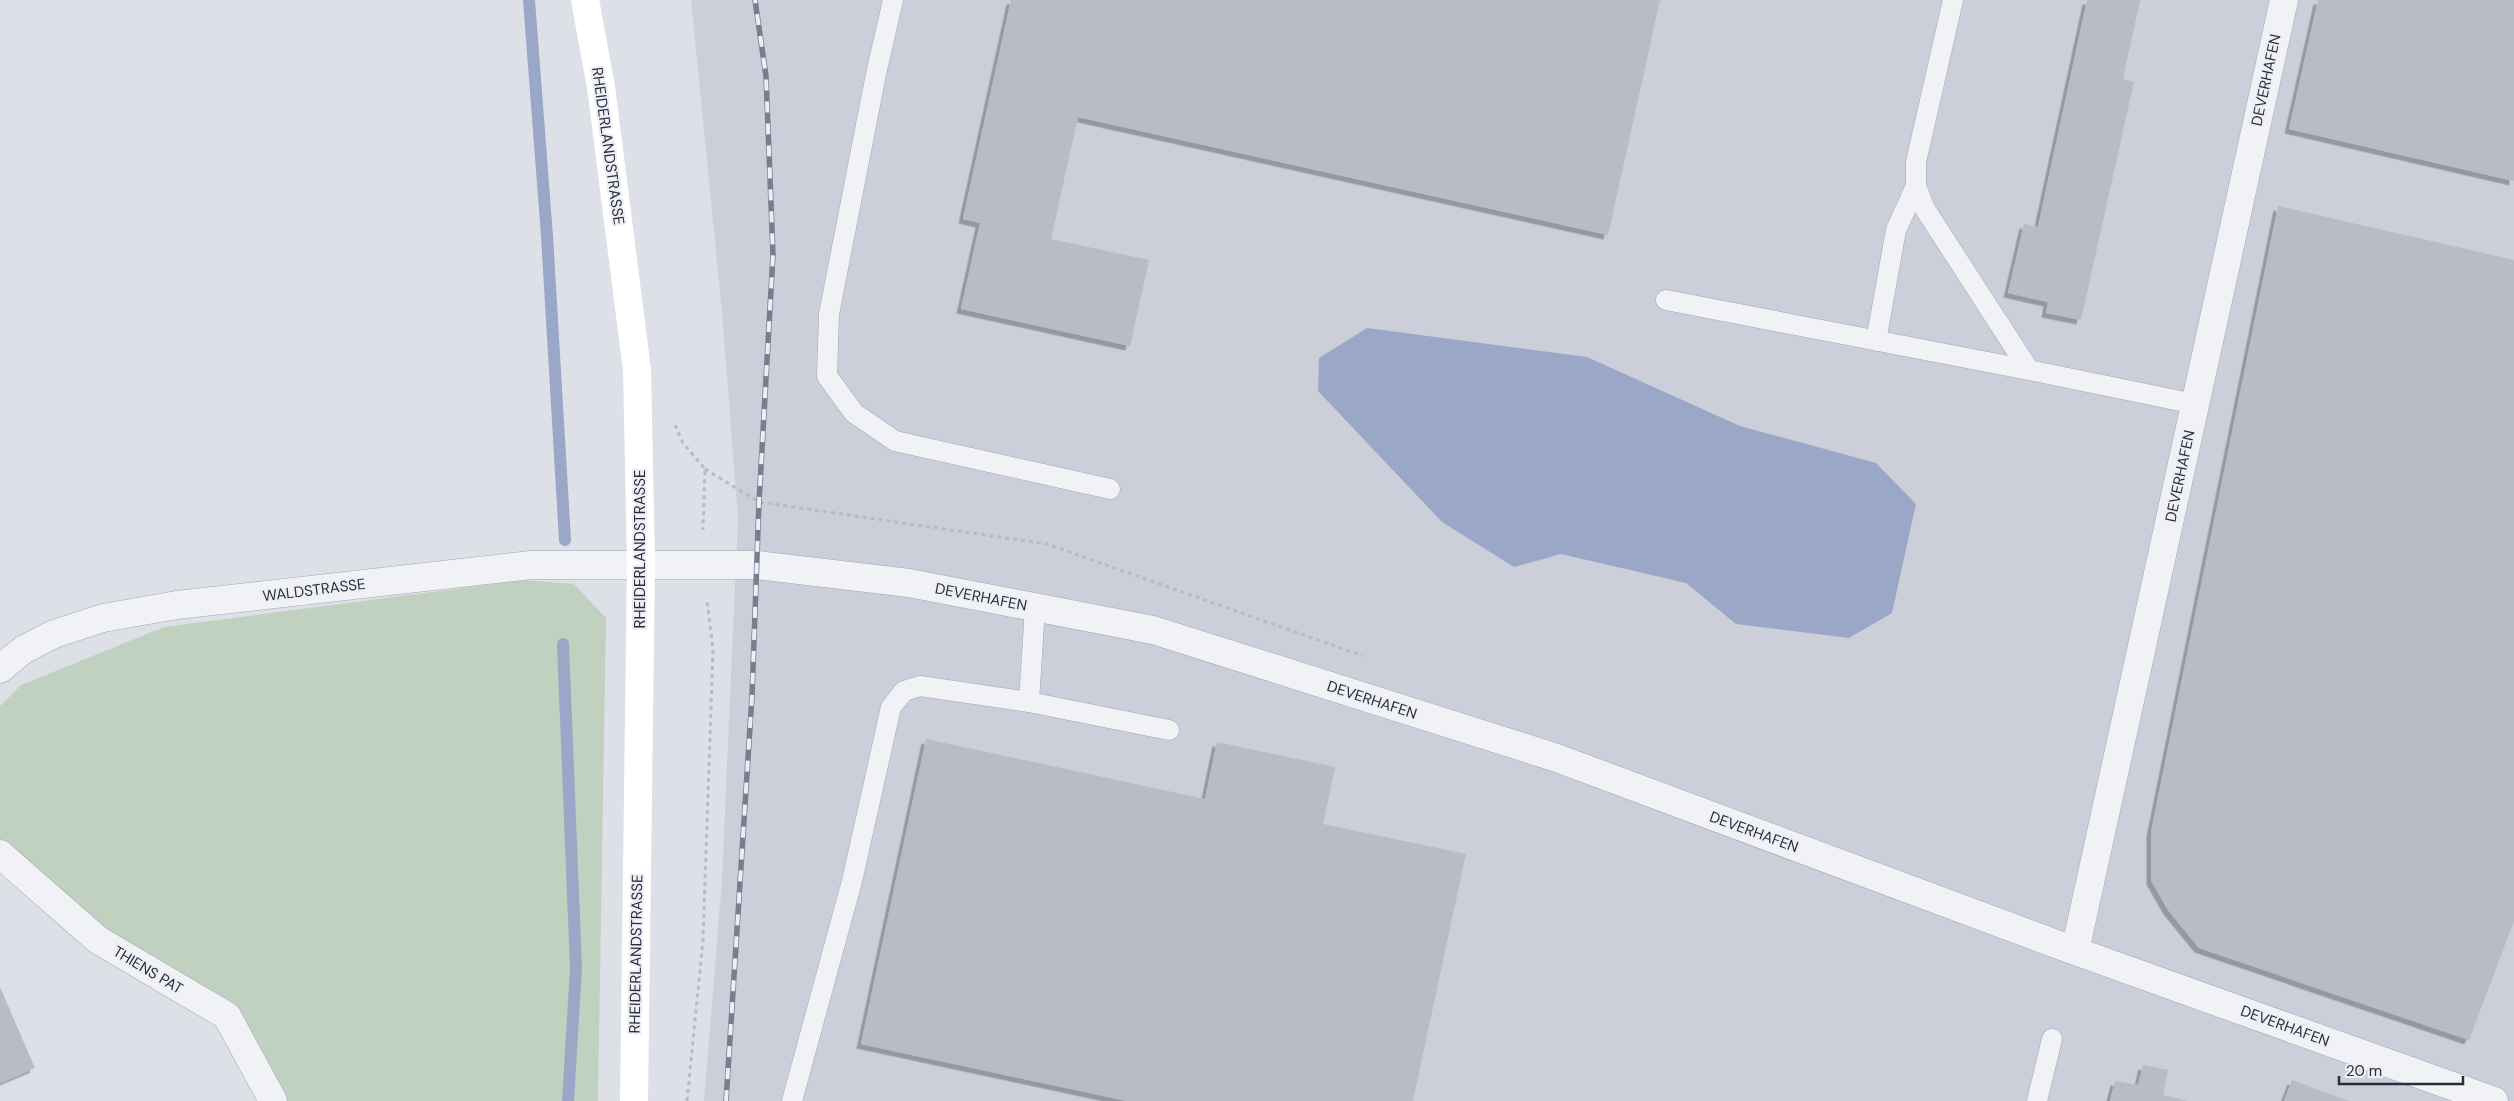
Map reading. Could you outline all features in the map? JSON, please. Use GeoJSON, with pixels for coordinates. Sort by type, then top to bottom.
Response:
{"type":"FeatureCollection","features":[{"type":"Feature","properties":{"kind":"main road","name":"RHEIDERLANDSTRASSE"},"geometry":{"type":"LineString","coordinates":[[585,0],[601,87],[637,370],[641,563],[634,1101]]}},
{"type":"Feature","properties":{"kind":"street","name":"DEVERHAFEN"},"geometry":{"type":"LineString","coordinates":[[2075,951],[2284,0]]}},
{"type":"Feature","properties":{"kind":"street","name":"DEVERHAFEN"},"geometry":{"type":"LineString","coordinates":[[641,563],[758,565],[909,584],[1153,630],[1554,757],[2075,951],[2491,1100]]}},
{"type":"Feature","properties":{"kind":"street","name":"WALDSTRASSE"},"geometry":{"type":"LineString","coordinates":[[0,669],[24,650],[54,634],[103,618],[177,606],[531,565],[641,563]]}},
{"type":"Feature","properties":{"kind":"street","name":"THIENS PAT"},"geometry":{"type":"LineString","coordinates":[[0,854],[98,940],[227,1016],[273,1101]]}},
{"type":"Feature","properties":{"kind":"lane"},"geometry":{"type":"LineString","coordinates":[[893,0],[876,74],[829,314],[827,376],[854,413],[896,440],[1110,489]]}},
{"type":"Feature","properties":{"kind":"lane"},"geometry":{"type":"LineString","coordinates":[[1953,0],[1916,162],[1916,186],[1925,209],[2029,370]]}},
{"type":"Feature","properties":{"kind":"lane"},"geometry":{"type":"LineString","coordinates":[[1876,341],[1896,230],[1916,186]]}},
{"type":"Feature","properties":{"kind":"lane"},"geometry":{"type":"LineString","coordinates":[[1666,300],[2195,404]]}},
{"type":"Feature","properties":{"kind":"lane"},"geometry":{"type":"LineString","coordinates":[[1030,702],[1035,608]]}},
{"type":"Feature","properties":{"kind":"lane"},"geometry":{"type":"LineString","coordinates":[[792,1101],[852,881],[891,708],[904,691],[920,686],[1030,702],[1169,730]]}},
{"type":"Feature","properties":{"kind":"lane"},"geometry":{"type":"LineString","coordinates":[[2037,1101],[2052,1039]]}},
{"type":"Feature","properties":{"kind":"shaded area"},"geometry":{"type":"Polygon","coordinates":[[[691,0],[2514,0],[2514,1101],[704,1101],[722,879],[738,518],[722,312],[691,0]]]}},
{"type":"Feature","properties":{"kind":"green space"},"geometry":{"type":"Polygon","coordinates":[[[523,580],[574,584],[606,618],[598,1101],[284,1101],[232,1002],[152,956],[108,934],[0,840],[0,706],[21,685],[164,627],[523,580]]]}},
{"type":"Feature","properties":{"kind":"water"},"geometry":{"type":"Polygon","coordinates":[[[1367,328],[1587,357],[1740,426],[1876,463],[1916,504],[1892,613],[1849,638],[1736,624],[1686,583],[1561,554],[1514,567],[1442,522],[1318,391],[1319,358],[1367,328]]]}},
{"type":"Feature","properties":{"kind":"building"},"geometry":{"type":"Polygon","coordinates":[[[1011,0],[1660,0],[1608,235],[1078,117],[1051,239],[1149,260],[1130,346],[961,309],[980,223],[963,219],[1011,0]]]}},
{"type":"Feature","properties":{"kind":"building"},"geometry":{"type":"Polygon","coordinates":[[[2087,0],[2140,0],[2123,79],[2134,82],[2081,320],[2046,313],[2048,302],[2008,293],[2024,224],[2038,227],[2087,0]]]}},
{"type":"Feature","properties":{"kind":"building"},"geometry":{"type":"Polygon","coordinates":[[[2318,0],[2514,0],[2514,181],[2289,129],[2318,0]]]}},
{"type":"Feature","properties":{"kind":"building"},"geometry":{"type":"Polygon","coordinates":[[[2278,206],[2514,260],[2514,921],[2469,1040],[2199,948],[2168,910],[2151,880],[2151,832],[2278,206]]]}},
{"type":"Feature","properties":{"kind":"building"},"geometry":{"type":"Polygon","coordinates":[[[926,739],[1205,799],[1217,742],[1335,767],[1323,824],[1466,854],[1413,1101],[1127,1101],[861,1044],[926,739]]]}},
{"type":"Feature","properties":{"kind":"building"},"geometry":{"type":"Polygon","coordinates":[[[0,987],[35,1068],[0,1083],[0,987]]]}},
{"type":"Feature","properties":{"kind":"building"},"geometry":{"type":"Polygon","coordinates":[[[2143,1065],[2168,1070],[2163,1095],[2188,1101],[2110,1101],[2115,1081],[2138,1085],[2143,1065]]]}},
{"type":"Feature","properties":{"kind":"building"},"geometry":{"type":"Polygon","coordinates":[[[2292,1080],[2349,1101],[2284,1101],[2292,1080]]]}},
{"type":"Feature","properties":{"kind":"waterway"},"geometry":{"type":"LineString","coordinates":[[529,0],[547,236],[565,540]]}},
{"type":"Feature","properties":{"kind":"waterway"},"geometry":{"type":"LineString","coordinates":[[563,644],[576,968],[568,1101]]}},
{"type":"Feature","properties":{"kind":"railway"},"geometry":{"type":"LineString","coordinates":[[726,1101],[752,696],[759,502],[773,255],[766,76],[755,0]]}}]}
